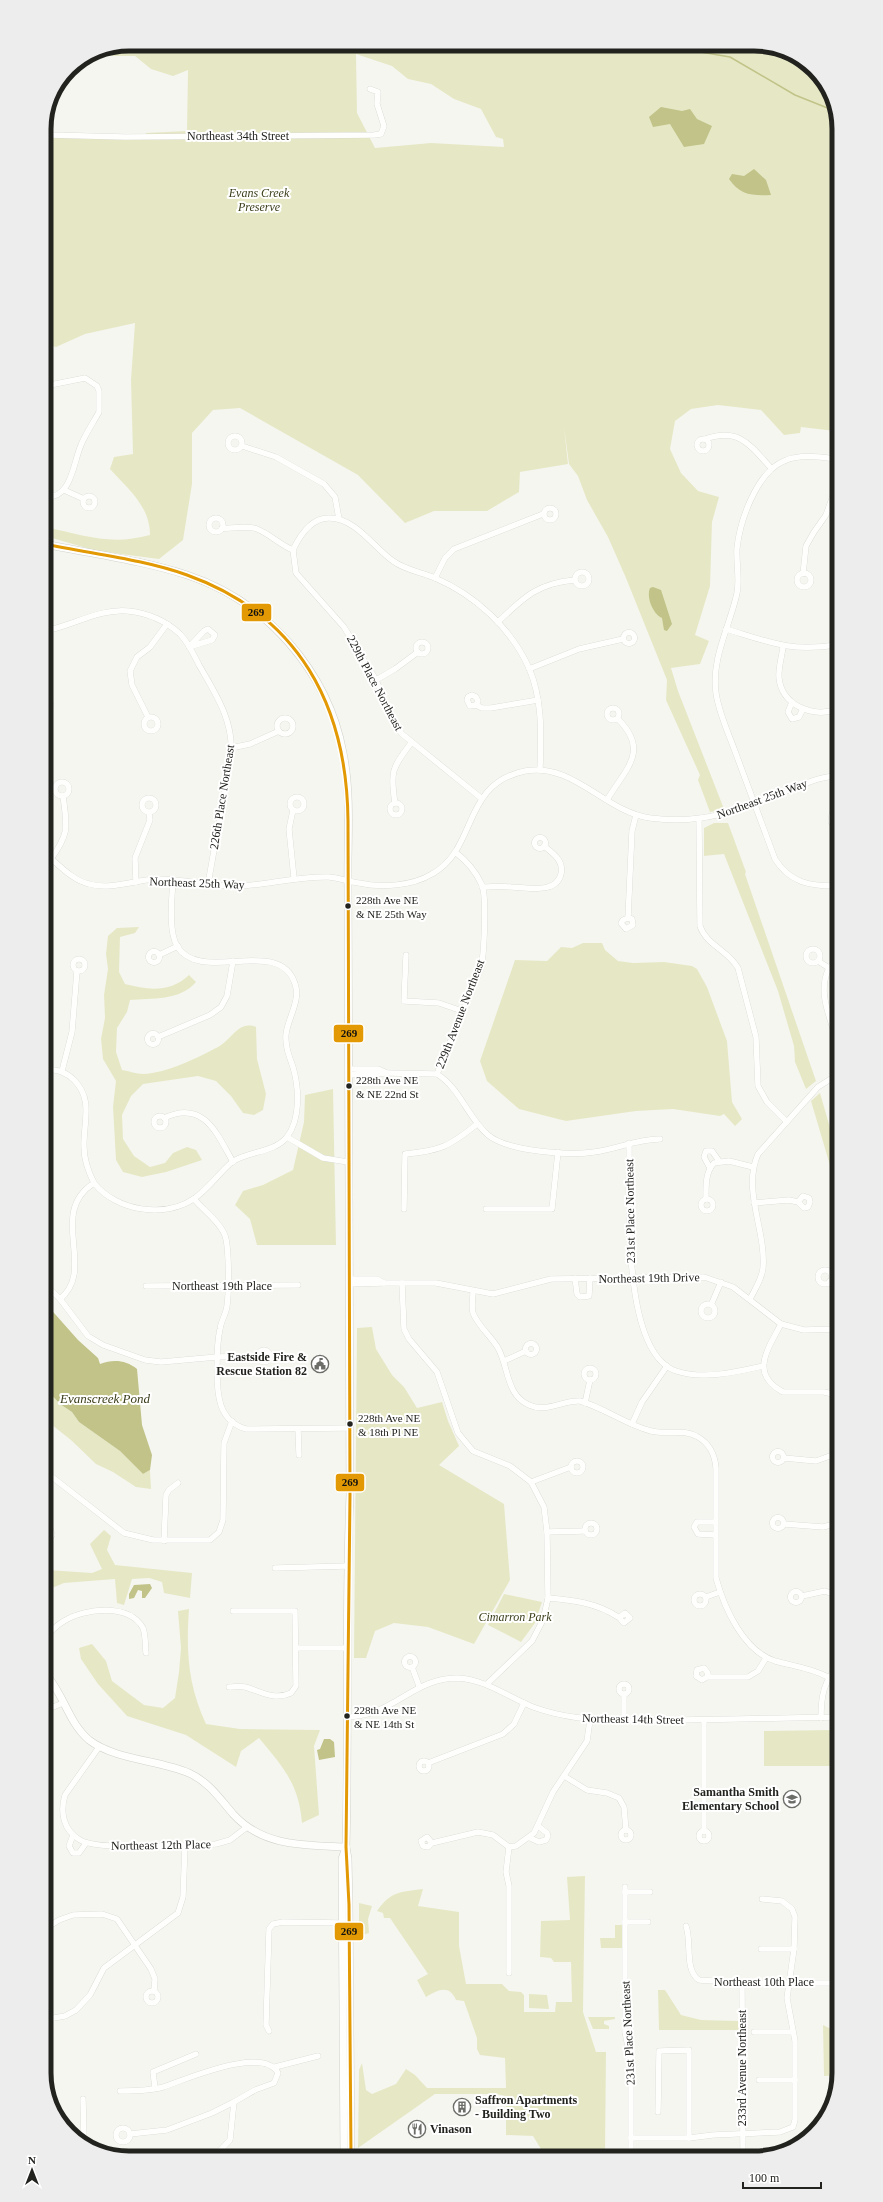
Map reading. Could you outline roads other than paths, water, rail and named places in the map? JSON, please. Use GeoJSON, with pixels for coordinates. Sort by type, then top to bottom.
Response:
{"type":"FeatureCollection","features":[{"type":"Feature","properties":{"kind":"main road"},"geometry":{"type":"LineString","coordinates":[[51,545],[158,566],[193,577],[230,595],[255,611],[288,642],[312,674],[325,696],[340,736],[346,772],[348,879],[348,1162],[350,1281],[347,1566],[349,1717],[346,1847],[348,1859],[349,1898],[351,2151]]}},
{"type":"Feature","properties":{"kind":"main road"},"geometry":{"type":"LineString","coordinates":[[51,1682],[82,1733],[99,1747],[194,1775],[215,1792],[247,1827],[279,1842],[346,1847]]}},
{"type":"Feature","properties":{"kind":"main road"},"geometry":{"type":"LineString","coordinates":[[344,2151],[342,1858],[346,1847]]}},
{"type":"Feature","properties":{"kind":"main road"},"geometry":{"type":"LineString","coordinates":[[342,1924],[345,1919],[344,1904],[349,1898]]}},
{"type":"Feature","properties":{"kind":"main road"},"geometry":{"type":"LineString","coordinates":[[343,2017],[345,2022],[345,2046],[351,2052]]}},
{"type":"Feature","properties":{"kind":"street","name":"Northeast 34th Street"},"geometry":{"type":"LineString","coordinates":[[51,135],[125,137],[381,134],[384,126],[377,104],[378,92],[370,89]]}},
{"type":"Feature","properties":{"kind":"street"},"geometry":{"type":"LineString","coordinates":[[51,385],[85,378],[92,382],[99,391],[99,412],[81,445],[68,483],[64,490],[51,495]]}},
{"type":"Feature","properties":{"kind":"street"},"geometry":{"type":"LineString","coordinates":[[704,439],[729,435],[744,439],[771,468]]}},
{"type":"Feature","properties":{"kind":"street"},"geometry":{"type":"LineString","coordinates":[[242,446],[276,456],[324,484],[335,497],[339,519]]}},
{"type":"Feature","properties":{"kind":"street"},"geometry":{"type":"LineString","coordinates":[[832,460],[792,458],[771,468],[756,491],[742,521],[737,548],[737,593],[716,668],[716,691],[720,710],[779,866],[792,878],[803,883],[832,886]]}},
{"type":"Feature","properties":{"kind":"street"},"geometry":{"type":"LineString","coordinates":[[64,490],[84,499]]}},
{"type":"Feature","properties":{"kind":"street"},"geometry":{"type":"LineString","coordinates":[[804,574],[806,546],[826,516],[832,499]]}},
{"type":"Feature","properties":{"kind":"street"},"geometry":{"type":"LineString","coordinates":[[435,578],[445,558],[454,549],[544,514]]}},
{"type":"Feature","properties":{"kind":"street"},"geometry":{"type":"LineString","coordinates":[[222,528],[258,530],[280,544],[293,550],[300,537],[312,523],[323,518],[339,519],[356,529],[395,562],[435,578],[473,600],[498,622],[529,669],[538,700],[541,728],[540,770]]}},
{"type":"Feature","properties":{"kind":"street","name":"229th Place Northeast"},"geometry":{"type":"LineString","coordinates":[[293,550],[296,572],[344,627],[376,680],[393,722],[411,743],[481,798]]}},
{"type":"Feature","properties":{"kind":"street"},"geometry":{"type":"LineString","coordinates":[[498,622],[519,602],[539,587],[558,581],[576,580]]}},
{"type":"Feature","properties":{"kind":"street","name":"226th Place Northeast"},"geometry":{"type":"LineString","coordinates":[[51,629],[115,611],[141,613],[167,624],[181,635],[189,647],[224,711],[231,736],[231,748],[208,884]]}},
{"type":"Feature","properties":{"kind":"street"},"geometry":{"type":"LineString","coordinates":[[148,717],[132,684],[130,671],[137,657],[150,647],[167,624]]}},
{"type":"Feature","properties":{"kind":"street"},"geometry":{"type":"LineString","coordinates":[[726,629],[783,647],[810,648],[832,645]]}},
{"type":"Feature","properties":{"kind":"street"},"geometry":{"type":"LineString","coordinates":[[529,669],[579,649],[623,639]]}},
{"type":"Feature","properties":{"kind":"street"},"geometry":{"type":"LineString","coordinates":[[783,647],[779,678],[783,691],[792,702],[803,709],[823,713],[832,710]]}},
{"type":"Feature","properties":{"kind":"street"},"geometry":{"type":"LineString","coordinates":[[376,680],[395,670],[418,652]]}},
{"type":"Feature","properties":{"kind":"street"},"geometry":{"type":"LineString","coordinates":[[476,705],[482,708],[491,708],[538,700]]}},
{"type":"Feature","properties":{"kind":"street"},"geometry":{"type":"LineString","coordinates":[[792,702],[788,712],[790,718],[797,718],[803,709]]}},
{"type":"Feature","properties":{"kind":"street"},"geometry":{"type":"LineString","coordinates":[[607,800],[632,758],[634,749],[631,734],[618,719]]}},
{"type":"Feature","properties":{"kind":"street"},"geometry":{"type":"LineString","coordinates":[[231,748],[250,744],[279,731]]}},
{"type":"Feature","properties":{"kind":"street"},"geometry":{"type":"LineString","coordinates":[[395,803],[392,774],[399,758],[411,743]]}},
{"type":"Feature","properties":{"kind":"street","name":"Northeast 25th Way"},"geometry":{"type":"LineString","coordinates":[[51,859],[73,876],[88,884],[105,886],[156,879],[242,886],[294,878],[348,879],[367,884],[393,884],[417,881],[443,866],[455,852],[481,798],[489,789],[506,777],[540,770],[570,779],[636,815],[650,818],[699,820],[755,805],[818,779],[832,777]]}},
{"type":"Feature","properties":{"kind":"street"},"geometry":{"type":"LineString","coordinates":[[51,859],[62,843],[67,832],[63,796]]}},
{"type":"Feature","properties":{"kind":"street"},"geometry":{"type":"LineString","coordinates":[[293,810],[289,829],[294,878]]}},
{"type":"Feature","properties":{"kind":"street"},"geometry":{"type":"LineString","coordinates":[[136,882],[135,858],[150,820],[149,813]]}},
{"type":"Feature","properties":{"kind":"street"},"geometry":{"type":"LineString","coordinates":[[628,918],[632,832],[636,815]]}},
{"type":"Feature","properties":{"kind":"street"},"geometry":{"type":"LineString","coordinates":[[699,820],[700,926],[708,940],[735,963],[738,968],[756,1037],[758,1086],[766,1102],[787,1122]]}},
{"type":"Feature","properties":{"kind":"street"},"geometry":{"type":"LineString","coordinates":[[482,887],[537,888],[552,885],[560,877],[561,866],[556,856],[544,846]]}},
{"type":"Feature","properties":{"kind":"street","name":"229th Avenue Northeast"},"geometry":{"type":"LineString","coordinates":[[455,852],[469,864],[482,887],[482,961],[437,1074],[448,1082],[477,1124],[494,1140],[502,1144],[558,1152],[595,1152],[646,1139],[660,1138]]}},
{"type":"Feature","properties":{"kind":"street"},"geometry":{"type":"LineString","coordinates":[[51,1070],[62,1071],[80,1086],[86,1099],[84,1153],[88,1172],[94,1183],[110,1198],[127,1206],[140,1209],[164,1208],[194,1199],[233,1162],[258,1153],[287,1137],[295,1116],[297,1104],[295,1078],[286,1043],[286,1034],[297,989],[292,976],[280,965],[265,961],[200,961],[188,956],[178,946],[172,922],[173,880]]}},
{"type":"Feature","properties":{"kind":"street"},"geometry":{"type":"LineString","coordinates":[[159,955],[178,946]]}},
{"type":"Feature","properties":{"kind":"street"},"geometry":{"type":"LineString","coordinates":[[406,955],[404,1001],[439,1003],[462,1011]]}},
{"type":"Feature","properties":{"kind":"street"},"geometry":{"type":"LineString","coordinates":[[158,1037],[210,1015],[221,1007],[227,996],[232,961]]}},
{"type":"Feature","properties":{"kind":"street"},"geometry":{"type":"LineString","coordinates":[[818,961],[829,968]]}},
{"type":"Feature","properties":{"kind":"street"},"geometry":{"type":"LineString","coordinates":[[832,965],[829,968],[824,985],[824,999],[832,1025]]}},
{"type":"Feature","properties":{"kind":"street"},"geometry":{"type":"LineString","coordinates":[[62,1071],[72,1032],[77,971]]}},
{"type":"Feature","properties":{"kind":"street"},"geometry":{"type":"LineString","coordinates":[[348,1072],[437,1074]]}},
{"type":"Feature","properties":{"kind":"street"},"geometry":{"type":"LineString","coordinates":[[750,1299],[760,1280],[763,1268],[762,1248],[754,1203],[752,1167],[758,1154],[818,1087],[832,1078]]}},
{"type":"Feature","properties":{"kind":"street"},"geometry":{"type":"LineString","coordinates":[[164,1118],[183,1113],[203,1117],[210,1124],[233,1162]]}},
{"type":"Feature","properties":{"kind":"street"},"geometry":{"type":"LineString","coordinates":[[404,1209],[405,1154],[440,1149],[458,1139],[477,1124]]}},
{"type":"Feature","properties":{"kind":"street"},"geometry":{"type":"LineString","coordinates":[[287,1137],[323,1158],[348,1162]]}},
{"type":"Feature","properties":{"kind":"street","name":"231st Place Northeast"},"geometry":{"type":"LineString","coordinates":[[629,1143],[632,1278],[646,1338],[667,1366]]}},
{"type":"Feature","properties":{"kind":"street"},"geometry":{"type":"LineString","coordinates":[[710,1168],[704,1157],[706,1152],[712,1151],[719,1161]]}},
{"type":"Feature","properties":{"kind":"street"},"geometry":{"type":"LineString","coordinates":[[486,1209],[552,1209],[558,1152]]}},
{"type":"Feature","properties":{"kind":"street"},"geometry":{"type":"LineString","coordinates":[[706,1198],[706,1182],[710,1168],[719,1161],[741,1163],[752,1167]]}},
{"type":"Feature","properties":{"kind":"street"},"geometry":{"type":"LineString","coordinates":[[60,1299],[70,1290],[74,1280],[73,1215],[75,1202],[82,1191],[94,1183]]}},
{"type":"Feature","properties":{"kind":"street"},"geometry":{"type":"LineString","coordinates":[[194,1199],[224,1233],[227,1246],[227,1307],[220,1328],[217,1357],[219,1402],[226,1415],[232,1421],[246,1429],[349,1428]]}},
{"type":"Feature","properties":{"kind":"street"},"geometry":{"type":"LineString","coordinates":[[754,1203],[783,1199],[798,1202]]}},
{"type":"Feature","properties":{"kind":"street","name":"Northeast 19th Drive"},"geometry":{"type":"LineString","coordinates":[[350,1281],[377,1279],[384,1283],[436,1283],[473,1292],[498,1294],[551,1279],[693,1276],[721,1282],[733,1287],[781,1324],[804,1330],[832,1329]]}},
{"type":"Feature","properties":{"kind":"street","name":"Northeast 19th Drive"},"geometry":{"type":"LineString","coordinates":[[575,1278],[576,1294],[580,1297],[584,1297],[589,1296],[590,1278]]}},
{"type":"Feature","properties":{"kind":"street"},"geometry":{"type":"LineString","coordinates":[[830,1281],[832,1285]]}},
{"type":"Feature","properties":{"kind":"street"},"geometry":{"type":"LineString","coordinates":[[711,1306],[721,1282]]}},
{"type":"Feature","properties":{"kind":"street"},"geometry":{"type":"LineString","coordinates":[[402,1283],[404,1329],[409,1339],[437,1372],[458,1433],[473,1451],[510,1466],[531,1482],[544,1507],[547,1532],[548,1598],[544,1620],[532,1641],[487,1684]]}},
{"type":"Feature","properties":{"kind":"street","name":"Northeast 19th Place"},"geometry":{"type":"LineString","coordinates":[[146,1286],[298,1285]]}},
{"type":"Feature","properties":{"kind":"street"},"geometry":{"type":"LineString","coordinates":[[51,1290],[60,1299],[88,1336],[104,1345],[138,1358],[161,1362],[217,1357],[258,1356]]}},
{"type":"Feature","properties":{"kind":"street"},"geometry":{"type":"LineString","coordinates":[[473,1292],[474,1315],[497,1347],[504,1361],[511,1387],[518,1398],[526,1403],[543,1408],[569,1401],[585,1403],[653,1432],[686,1433],[704,1441],[711,1450],[715,1462],[715,1567],[720,1592],[745,1641],[766,1658],[810,1668],[828,1677]]}},
{"type":"Feature","properties":{"kind":"street"},"geometry":{"type":"LineString","coordinates":[[781,1324],[767,1350],[763,1366],[766,1378],[783,1392],[824,1392],[832,1394]]}},
{"type":"Feature","properties":{"kind":"street"},"geometry":{"type":"LineString","coordinates":[[504,1361],[526,1351]]}},
{"type":"Feature","properties":{"kind":"street"},"geometry":{"type":"LineString","coordinates":[[632,1424],[642,1402],[667,1366],[685,1373],[726,1374],[763,1366]]}},
{"type":"Feature","properties":{"kind":"street"},"geometry":{"type":"LineString","coordinates":[[585,1403],[590,1380]]}},
{"type":"Feature","properties":{"kind":"street"},"geometry":{"type":"LineString","coordinates":[[51,1476],[124,1533],[145,1540],[210,1540],[219,1532],[223,1520],[224,1443],[232,1421]]}},
{"type":"Feature","properties":{"kind":"street"},"geometry":{"type":"LineString","coordinates":[[298,1429],[299,1455]]}},
{"type":"Feature","properties":{"kind":"street"},"geometry":{"type":"LineString","coordinates":[[784,1458],[816,1461],[832,1455]]}},
{"type":"Feature","properties":{"kind":"street"},"geometry":{"type":"LineString","coordinates":[[531,1482],[571,1467]]}},
{"type":"Feature","properties":{"kind":"street"},"geometry":{"type":"LineString","coordinates":[[164,1540],[166,1495],[169,1490],[178,1483]]}},
{"type":"Feature","properties":{"kind":"street"},"geometry":{"type":"LineString","coordinates":[[715,1522],[697,1522],[694,1527],[695,1532],[698,1534],[715,1535]]}},
{"type":"Feature","properties":{"kind":"street"},"geometry":{"type":"LineString","coordinates":[[784,1524],[823,1527],[832,1525]]}},
{"type":"Feature","properties":{"kind":"street"},"geometry":{"type":"LineString","coordinates":[[547,1532],[585,1531]]}},
{"type":"Feature","properties":{"kind":"street"},"geometry":{"type":"LineString","coordinates":[[275,1568],[347,1566]]}},
{"type":"Feature","properties":{"kind":"street"},"geometry":{"type":"LineString","coordinates":[[802,1596],[825,1591],[832,1594]]}},
{"type":"Feature","properties":{"kind":"street"},"geometry":{"type":"LineString","coordinates":[[706,1597],[720,1592]]}},
{"type":"Feature","properties":{"kind":"street"},"geometry":{"type":"LineString","coordinates":[[548,1598],[581,1601],[620,1617]]}},
{"type":"Feature","properties":{"kind":"street"},"geometry":{"type":"LineString","coordinates":[[51,1632],[64,1621],[82,1614],[108,1611],[123,1612],[134,1617],[143,1630],[146,1653]]}},
{"type":"Feature","properties":{"kind":"street"},"geometry":{"type":"LineString","coordinates":[[229,1687],[242,1687],[269,1696],[279,1696],[291,1693],[296,1686],[295,1611],[233,1611]]}},
{"type":"Feature","properties":{"kind":"street"},"geometry":{"type":"LineString","coordinates":[[296,1648],[348,1648]]}},
{"type":"Feature","properties":{"kind":"street"},"geometry":{"type":"LineString","coordinates":[[707,1677],[748,1677],[758,1672],[766,1658]]}},
{"type":"Feature","properties":{"kind":"street"},"geometry":{"type":"LineString","coordinates":[[412,1667],[419,1686]]}},
{"type":"Feature","properties":{"kind":"street"},"geometry":{"type":"LineString","coordinates":[[821,1718],[822,1697],[828,1677],[832,1672]]}},
{"type":"Feature","properties":{"kind":"street","name":"Northeast 14th Street"},"geometry":{"type":"LineString","coordinates":[[349,1717],[364,1715],[383,1708],[419,1686],[435,1681],[456,1678],[476,1680],[524,1703],[568,1717],[590,1720],[624,1721],[832,1717]]}},
{"type":"Feature","properties":{"kind":"street"},"geometry":{"type":"LineString","coordinates":[[624,1695],[624,1721]]}},
{"type":"Feature","properties":{"kind":"street"},"geometry":{"type":"LineString","coordinates":[[428,1763],[503,1734],[514,1724],[524,1703]]}},
{"type":"Feature","properties":{"kind":"street"},"geometry":{"type":"LineString","coordinates":[[51,1708],[63,1704]]}},
{"type":"Feature","properties":{"kind":"street"},"geometry":{"type":"LineString","coordinates":[[432,1843],[478,1832],[493,1835],[509,1847],[516,1846],[530,1838],[538,1826],[548,1800],[587,1741],[590,1720]]}},
{"type":"Feature","properties":{"kind":"street"},"geometry":{"type":"LineString","coordinates":[[704,1720],[704,1831]]}},
{"type":"Feature","properties":{"kind":"street"},"geometry":{"type":"LineString","coordinates":[[73,1835],[69,1846],[73,1852],[79,1853],[86,1843],[73,1835],[63,1818],[62,1810],[65,1795],[99,1747]]}},
{"type":"Feature","properties":{"kind":"street"},"geometry":{"type":"LineString","coordinates":[[564,1776],[587,1790],[607,1793],[619,1798],[624,1808],[626,1830]]}},
{"type":"Feature","properties":{"kind":"street"},"geometry":{"type":"LineString","coordinates":[[530,1838],[538,1842],[546,1840],[548,1836],[547,1833],[538,1826]]}},
{"type":"Feature","properties":{"kind":"street","name":"Northeast 12th Place"},"geometry":{"type":"LineString","coordinates":[[86,1843],[106,1846],[185,1846],[225,1842],[247,1827]]}},
{"type":"Feature","properties":{"kind":"street"},"geometry":{"type":"LineString","coordinates":[[51,2018],[65,2016],[76,2010],[90,1995],[98,1975],[104,1968],[172,1919],[181,1907],[183,1897],[185,1846]]}},
{"type":"Feature","properties":{"kind":"street"},"geometry":{"type":"LineString","coordinates":[[509,1847],[506,1872],[509,1886],[509,1973]]}},
{"type":"Feature","properties":{"kind":"street","name":"231st Place Northeast"},"geometry":{"type":"LineString","coordinates":[[631,2151],[631,2062],[626,2032],[625,1890],[650,1892]]}},
{"type":"Feature","properties":{"kind":"street"},"geometry":{"type":"LineString","coordinates":[[631,2138],[689,2138],[713,2134],[780,2132],[790,2129],[795,2120],[793,2032],[788,2004],[788,1983],[794,1949],[795,1917],[790,1906],[782,1901],[762,1899]]}},
{"type":"Feature","properties":{"kind":"street"},"geometry":{"type":"LineString","coordinates":[[51,1925],[59,1920],[73,1915],[102,1914],[117,1920],[136,1946],[155,1979],[154,1991]]}},
{"type":"Feature","properties":{"kind":"street"},"geometry":{"type":"LineString","coordinates":[[269,2031],[266,2025],[269,1929],[273,1924],[283,1922],[342,1924]]}},
{"type":"Feature","properties":{"kind":"street"},"geometry":{"type":"LineString","coordinates":[[625,1922],[648,1922]]}},
{"type":"Feature","properties":{"kind":"street","name":"Northeast 10th Place"},"geometry":{"type":"LineString","coordinates":[[686,1926],[689,1934],[691,1970],[695,1978],[705,1982],[832,1983]]}},
{"type":"Feature","properties":{"kind":"street"},"geometry":{"type":"LineString","coordinates":[[762,1949],[794,1949]]}},
{"type":"Feature","properties":{"kind":"street","name":"233rd Avenue Northeast"},"geometry":{"type":"LineString","coordinates":[[742,1983],[743,2151]]}},
{"type":"Feature","properties":{"kind":"street"},"geometry":{"type":"LineString","coordinates":[[754,2032],[793,2032]]}},
{"type":"Feature","properties":{"kind":"street"},"geometry":{"type":"LineString","coordinates":[[658,2112],[659,2051],[689,2050],[689,2138]]}},
{"type":"Feature","properties":{"kind":"street"},"geometry":{"type":"LineString","coordinates":[[155,2088],[153,2072],[196,2054]]}},
{"type":"Feature","properties":{"kind":"street"},"geometry":{"type":"LineString","coordinates":[[275,2067],[318,2056]]}},
{"type":"Feature","properties":{"kind":"street"},"geometry":{"type":"LineString","coordinates":[[120,2091],[155,2088],[238,2062],[269,2064],[275,2067],[278,2073],[274,2083],[255,2090],[212,2113],[167,2130],[130,2134]]}},
{"type":"Feature","properties":{"kind":"street"},"geometry":{"type":"LineString","coordinates":[[759,2080],[795,2080]]}},
{"type":"Feature","properties":{"kind":"street"},"geometry":{"type":"LineString","coordinates":[[84,2099],[84,2136]]}},
{"type":"Feature","properties":{"kind":"street"},"geometry":{"type":"LineString","coordinates":[[220,2151],[230,2140],[234,2102]]}},
{"type":"Feature","properties":{"kind":"water"},"geometry":{"type":"Polygon","coordinates":[[[661,107],[682,111],[690,109],[697,119],[712,126],[704,144],[684,147],[670,124],[653,127],[649,117],[661,107]]]}},
{"type":"Feature","properties":{"kind":"water"},"geometry":{"type":"Polygon","coordinates":[[[754,169],[766,180],[771,195],[752,195],[742,191],[729,179],[732,174],[744,176],[754,169]]]}},
{"type":"Feature","properties":{"kind":"water"},"geometry":{"type":"Polygon","coordinates":[[[653,587],[661,590],[672,624],[667,631],[664,630],[662,618],[656,613],[651,605],[649,592],[650,588],[653,587]]]}},
{"type":"Feature","properties":{"kind":"water","name":"Evanscreek Pond"},"geometry":{"type":"Polygon","coordinates":[[[51,1310],[78,1340],[98,1358],[100,1364],[110,1361],[119,1361],[137,1369],[142,1425],[152,1455],[150,1470],[143,1474],[120,1451],[79,1422],[72,1412],[60,1404],[51,1394],[51,1310]]]}},
{"type":"Feature","properties":{"kind":"water"},"geometry":{"type":"Polygon","coordinates":[[[150,1584],[152,1588],[145,1598],[142,1598],[142,1591],[138,1590],[134,1598],[129,1599],[129,1594],[134,1585],[150,1584]]]}},
{"type":"Feature","properties":{"kind":"water"},"geometry":{"type":"Polygon","coordinates":[[[324,1739],[330,1739],[334,1742],[335,1757],[319,1760],[317,1750],[320,1749],[324,1739]]]}},
{"type":"Feature","properties":{"kind":"waterway"},"geometry":{"type":"LineString","coordinates":[[695,51],[730,57],[795,95],[829,109]]}},
{"type":"Feature","properties":{"kind":"place","name":"228th Ave NE & NE 25th Way"},"geometry":{"type":"Point","coordinates":[348,906]}},
{"type":"Feature","properties":{"kind":"place","name":"228th Ave NE & NE 22nd St"},"geometry":{"type":"Point","coordinates":[349,1086]}},
{"type":"Feature","properties":{"kind":"place","name":"Eastside Fire & Rescue Station 82"},"geometry":{"type":"Point","coordinates":[320,1364]}},
{"type":"Feature","properties":{"kind":"place","name":"228th Ave NE & 18th Pl NE"},"geometry":{"type":"Point","coordinates":[350,1424]}},
{"type":"Feature","properties":{"kind":"place","name":"228th Ave NE & NE 14th St"},"geometry":{"type":"Point","coordinates":[347,1716]}},
{"type":"Feature","properties":{"kind":"place","name":"Samantha Smith Elementary School"},"geometry":{"type":"Point","coordinates":[792,1799]}},
{"type":"Feature","properties":{"kind":"place","name":"Saffron Apartments - Building Two"},"geometry":{"type":"Point","coordinates":[462,2107]}},
{"type":"Feature","properties":{"kind":"place","name":"Vinason"},"geometry":{"type":"Point","coordinates":[417,2129]}},
{"type":"Feature","properties":{"kind":"park label","name":"Evans Creek Preserve"},"geometry":{"type":"Point","coordinates":[259,200]}},
{"type":"Feature","properties":{"kind":"park label","name":"Cimarron Park"},"geometry":{"type":"Point","coordinates":[515,1617]}}]}
